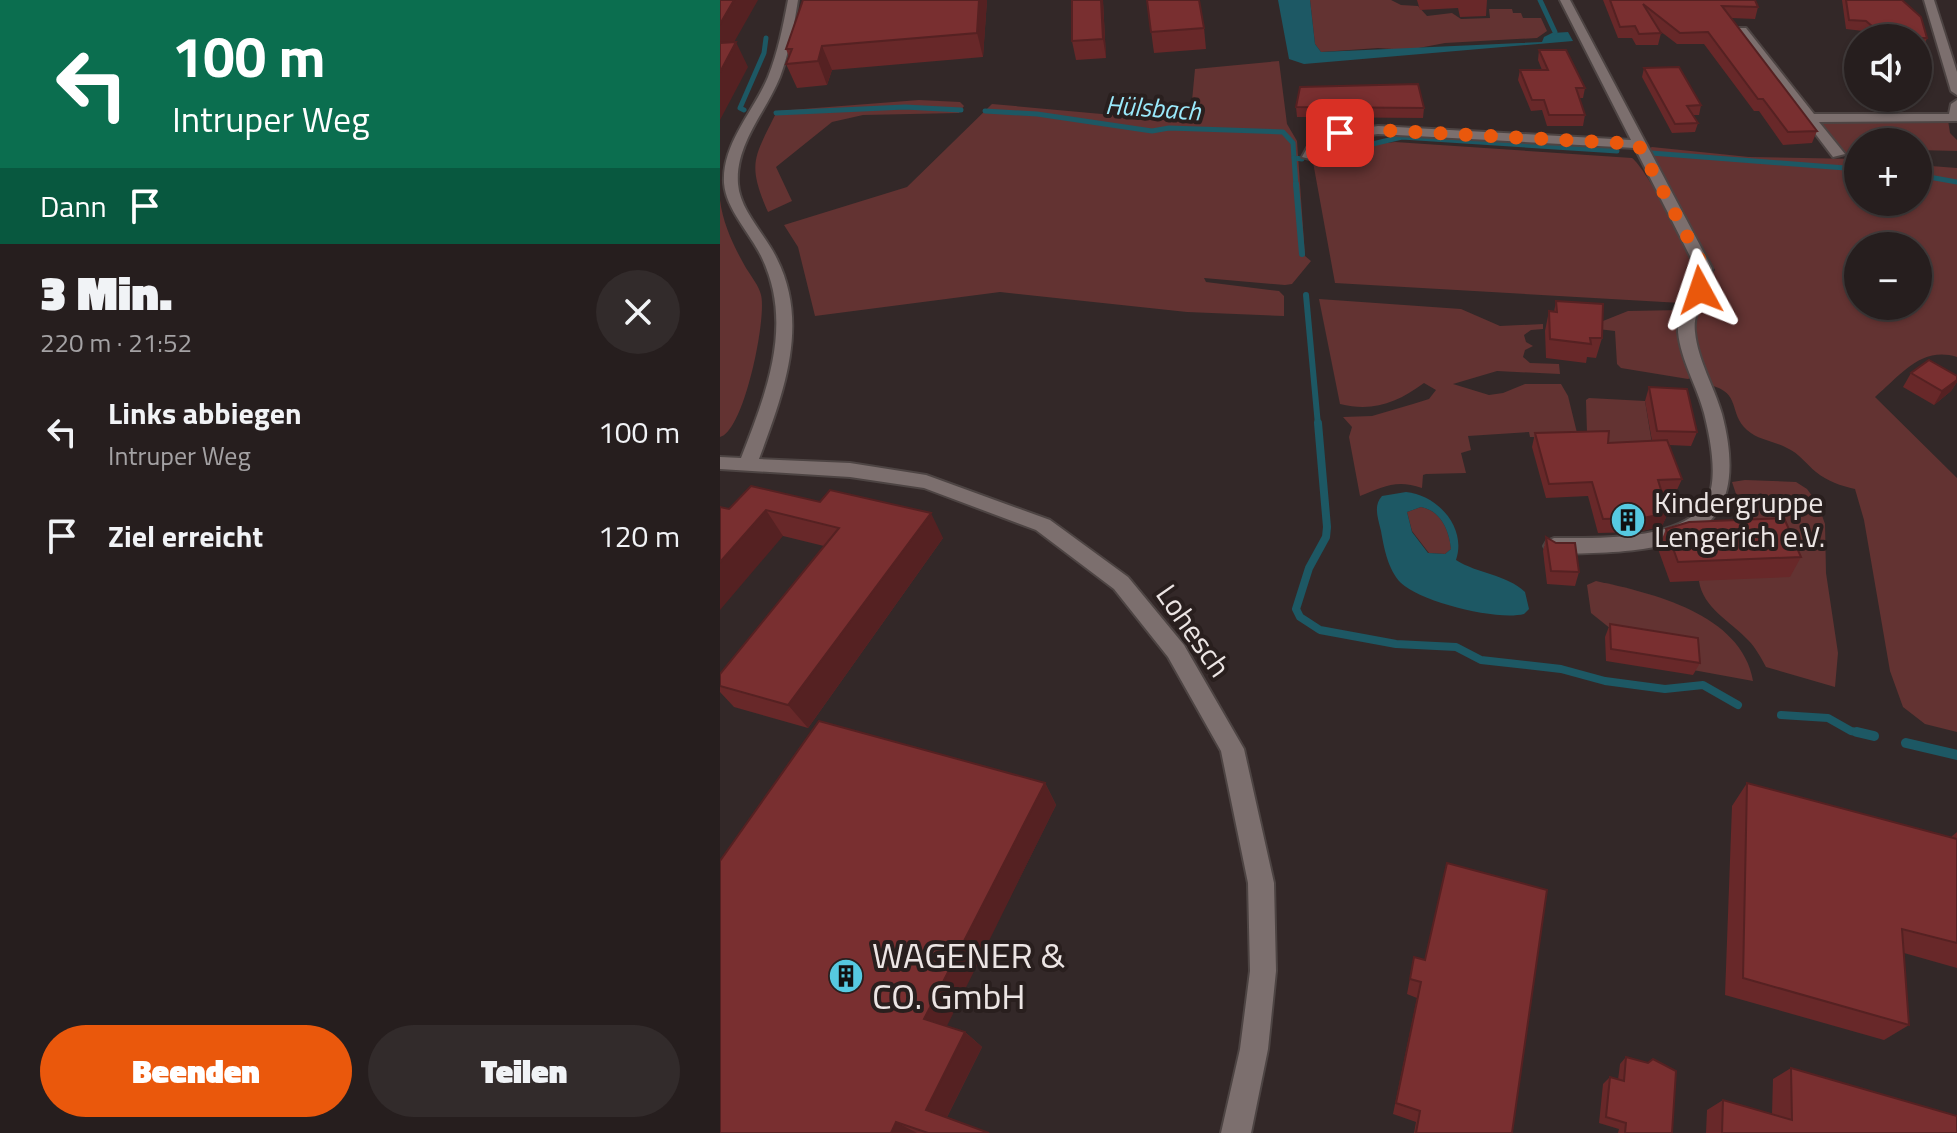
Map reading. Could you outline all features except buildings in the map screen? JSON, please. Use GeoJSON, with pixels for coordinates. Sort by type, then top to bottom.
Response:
{"type":"FeatureCollection","features":[{"type":"Feature","properties":{"kind":"street"},"geometry":{"type":"LineString","coordinates":[[748,464],[783,363],[787,312],[777,271],[733,196],[731,168],[773,80],[783,50],[793,0]]}},
{"type":"Feature","properties":{"kind":"street"},"geometry":{"type":"LineString","coordinates":[[1554,546],[1667,537],[1700,521],[1718,498],[1719,457],[1713,414],[1685,324],[1703,283],[1704,268],[1565,0]]}},
{"type":"Feature","properties":{"kind":"street"},"geometry":{"type":"LineString","coordinates":[[1929,0],[1957,91]]}},
{"type":"Feature","properties":{"kind":"street"},"geometry":{"type":"LineString","coordinates":[[1742,30],[1838,154]]}},
{"type":"Feature","properties":{"kind":"street"},"geometry":{"type":"LineString","coordinates":[[1810,118],[1955,118],[1957,104]]}},
{"type":"Feature","properties":{"kind":"street"},"geometry":{"type":"LineString","coordinates":[[1309,157],[1317,142],[1324,138],[1378,130],[1638,144]]}},
{"type":"Feature","properties":{"kind":"street","name":"Lohesch"},"geometry":{"type":"LineString","coordinates":[[720,463],[850,470],[926,482],[1043,525],[1121,583],[1176,651],[1232,749],[1261,883],[1263,971],[1254,1049],[1236,1133]]}},
{"type":"Feature","properties":{"kind":"shaded area"},"geometry":{"type":"Polygon","coordinates":[[[1310,0],[1391,0],[1401,5],[1418,6],[1427,16],[1452,13],[1461,19],[1490,18],[1489,9],[1512,9],[1513,13],[1521,13],[1523,18],[1541,18],[1547,31],[1537,38],[1445,43],[1408,50],[1378,48],[1321,52],[1315,44],[1310,0]]]}},
{"type":"Feature","properties":{"kind":"shaded area"},"geometry":{"type":"Polygon","coordinates":[[[1279,61],[1287,124],[1297,141],[1305,256],[1311,261],[1292,284],[1204,278],[1206,282],[1279,291],[1284,296],[1284,316],[1187,312],[1000,292],[815,316],[798,247],[784,225],[907,187],[992,104],[1190,122],[1195,69],[1279,61]]]}},
{"type":"Feature","properties":{"kind":"shaded area"},"geometry":{"type":"Polygon","coordinates":[[[919,100],[960,102],[964,106],[959,113],[863,115],[832,122],[776,167],[792,201],[768,212],[755,170],[763,139],[777,111],[919,100]]]}},
{"type":"Feature","properties":{"kind":"shaded area"},"geometry":{"type":"Polygon","coordinates":[[[1948,120],[1950,133],[1957,140],[1957,151],[1932,150],[1932,128],[1844,128],[1844,153],[1821,124],[1826,121],[1948,120]]]}},
{"type":"Feature","properties":{"kind":"shaded area"},"geometry":{"type":"Polygon","coordinates":[[[1395,142],[1632,158],[1657,193],[1687,247],[1697,271],[1695,284],[1681,303],[1335,283],[1313,162],[1368,145],[1395,142]]]}},
{"type":"Feature","properties":{"kind":"shaded area"},"geometry":{"type":"Polygon","coordinates":[[[1652,147],[1749,157],[1844,159],[1844,216],[1932,216],[1932,166],[1957,168],[1957,357],[1944,355],[1922,359],[1875,397],[1957,478],[1957,732],[1925,724],[1903,707],[1890,671],[1864,520],[1855,489],[1825,478],[1791,450],[1751,433],[1741,424],[1727,393],[1710,385],[1695,334],[1704,291],[1715,270],[1656,161],[1652,147]]]}},
{"type":"Feature","properties":{"kind":"shaded area"},"geometry":{"type":"Polygon","coordinates":[[[720,200],[733,244],[760,292],[762,308],[757,349],[745,396],[729,430],[720,437],[720,200]]]}},
{"type":"Feature","properties":{"kind":"shaded area"},"geometry":{"type":"Polygon","coordinates":[[[1319,299],[1461,309],[1500,326],[1543,324],[1543,329],[1531,330],[1524,335],[1526,342],[1533,346],[1525,350],[1523,357],[1530,363],[1559,364],[1560,374],[1497,371],[1453,384],[1489,395],[1525,384],[1561,384],[1568,396],[1578,437],[1530,437],[1529,432],[1468,436],[1471,450],[1461,453],[1466,473],[1426,474],[1423,475],[1422,488],[1397,484],[1360,496],[1349,437],[1352,427],[1343,417],[1372,416],[1429,399],[1436,390],[1424,383],[1384,404],[1363,407],[1340,404],[1319,299]]]}},
{"type":"Feature","properties":{"kind":"shaded area"},"geometry":{"type":"Polygon","coordinates":[[[1683,310],[1678,327],[1691,378],[1688,379],[1621,368],[1617,364],[1615,331],[1598,329],[1598,323],[1628,311],[1683,310]]]}},
{"type":"Feature","properties":{"kind":"shaded area"},"geometry":{"type":"Polygon","coordinates":[[[1586,400],[1645,401],[1652,444],[1617,456],[1587,433],[1586,400]]]}},
{"type":"Feature","properties":{"kind":"shaded area"},"geometry":{"type":"Polygon","coordinates":[[[1732,482],[1796,482],[1807,489],[1818,504],[1825,524],[1826,573],[1838,653],[1835,687],[1766,667],[1751,643],[1712,607],[1702,591],[1699,581],[1751,539],[1732,482]]]}},
{"type":"Feature","properties":{"kind":"shaded area"},"geometry":{"type":"Polygon","coordinates":[[[1421,507],[1439,517],[1446,528],[1451,549],[1445,554],[1429,553],[1412,531],[1407,512],[1421,507]]]}},
{"type":"Feature","properties":{"kind":"shaded area"},"geometry":{"type":"Polygon","coordinates":[[[1596,581],[1667,600],[1713,623],[1731,638],[1745,658],[1753,681],[1693,670],[1611,629],[1591,613],[1587,585],[1596,581]]]}},
{"type":"Feature","properties":{"kind":"water"},"geometry":{"type":"Polygon","coordinates":[[[1278,0],[1310,0],[1315,44],[1321,52],[1542,42],[1552,33],[1568,32],[1573,41],[1304,64],[1289,59],[1278,0]]]}},
{"type":"Feature","properties":{"kind":"water"},"geometry":{"type":"Polygon","coordinates":[[[1406,492],[1418,494],[1439,506],[1457,536],[1456,560],[1517,586],[1525,592],[1529,609],[1524,614],[1512,615],[1478,612],[1425,597],[1401,583],[1390,565],[1377,512],[1382,496],[1406,492]],[[1421,507],[1407,512],[1412,532],[1428,553],[1445,554],[1451,549],[1446,528],[1439,517],[1421,507]]]}},
{"type":"Feature","properties":{"kind":"waterway"},"geometry":{"type":"LineString","coordinates":[[1540,0],[1555,32]]}},
{"type":"Feature","properties":{"kind":"waterway","name":"Hülsbach"},"geometry":{"type":"LineString","coordinates":[[744,110],[740,108],[764,53],[766,38]]}},
{"type":"Feature","properties":{"kind":"waterway","name":"Hülsbach"},"geometry":{"type":"LineString","coordinates":[[776,113],[905,107],[961,110]]}},
{"type":"Feature","properties":{"kind":"waterway","name":"Hülsbach"},"geometry":{"type":"LineString","coordinates":[[985,111],[1037,114],[1152,131],[1169,128],[1283,132],[1293,143],[1294,158]]}},
{"type":"Feature","properties":{"kind":"waterway","name":"Hülsbach"},"geometry":{"type":"LineString","coordinates":[[1313,158],[1402,137],[1617,151]]}},
{"type":"Feature","properties":{"kind":"waterway","name":"Hülsbach"},"geometry":{"type":"LineString","coordinates":[[1651,153],[1844,168]]}},
{"type":"Feature","properties":{"kind":"waterway","name":"Hülsbach"},"geometry":{"type":"LineString","coordinates":[[1294,158],[1302,159]]}},
{"type":"Feature","properties":{"kind":"waterway"},"geometry":{"type":"LineString","coordinates":[[1294,158],[1296,186]]}},
{"type":"Feature","properties":{"kind":"waterway","name":"Hülsbach"},"geometry":{"type":"LineString","coordinates":[[1932,178],[1957,182]]}},
{"type":"Feature","properties":{"kind":"waterway"},"geometry":{"type":"LineString","coordinates":[[1296,184],[1302,254]]}},
{"type":"Feature","properties":{"kind":"waterway"},"geometry":{"type":"LineString","coordinates":[[1306,295],[1318,425]]}},
{"type":"Feature","properties":{"kind":"waterway"},"geometry":{"type":"LineString","coordinates":[[1318,423],[1327,527],[1326,537],[1309,568],[1296,609],[1300,617],[1320,630],[1396,644],[1456,647],[1481,660],[1561,669],[1605,681],[1665,689],[1703,685],[1738,705]]}},
{"type":"Feature","properties":{"kind":"waterway"},"geometry":{"type":"LineString","coordinates":[[1781,715],[1828,718],[1851,731],[1863,733]]}},
{"type":"Feature","properties":{"kind":"waterway"},"geometry":{"type":"LineString","coordinates":[[1857,732],[1863,733]]}},
{"type":"Feature","properties":{"kind":"waterway"},"geometry":{"type":"LineString","coordinates":[[1863,733],[1874,736]]}},
{"type":"Feature","properties":{"kind":"waterway"},"geometry":{"type":"LineString","coordinates":[[1906,743],[1957,755]]}},
{"type":"Feature","properties":{"kind":"place","name":"Kindergruppe Lengerich e.V."},"geometry":{"type":"Point","coordinates":[1628,520]}},
{"type":"Feature","properties":{"kind":"place","name":"WAGENER & CO. GmbH"},"geometry":{"type":"Point","coordinates":[846,976]}},
{"type":"Feature","properties":{"kind":"route"},"geometry":{"type":"LineString","coordinates":[[1340,133],[1378,130],[1638,144],[1704,268],[1705,276],[1700,290]]}}]}
